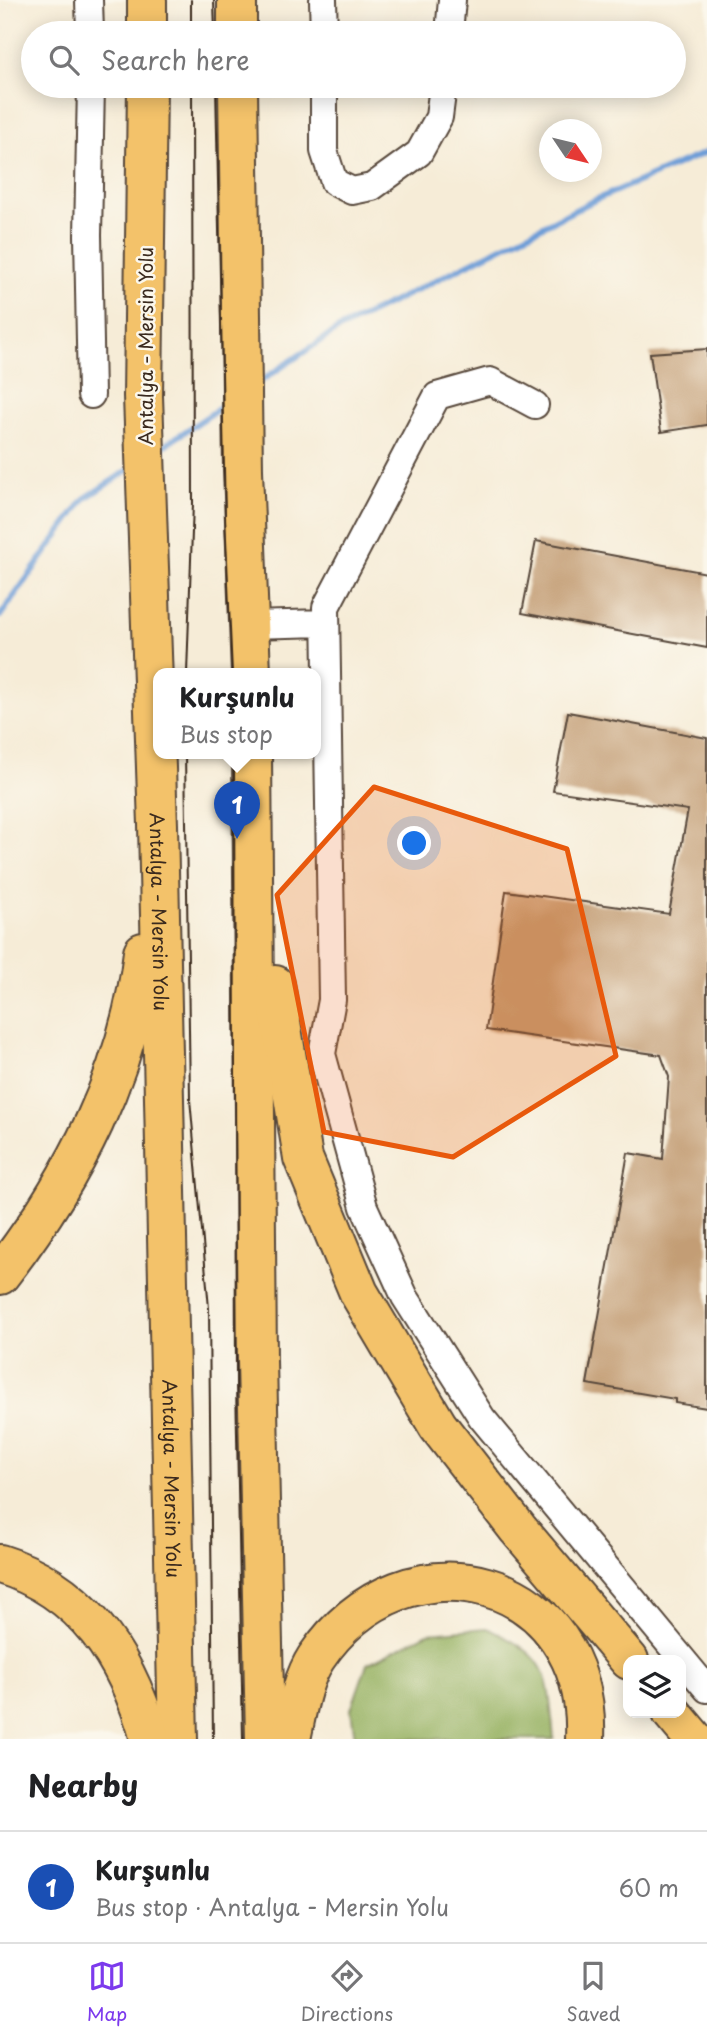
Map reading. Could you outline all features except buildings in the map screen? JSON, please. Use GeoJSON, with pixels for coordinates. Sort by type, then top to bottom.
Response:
{"type":"FeatureCollection","features":[{"type":"Feature","properties":{"kind":"highway"},"geometry":{"type":"LineString","coordinates":[[147,0],[147,21]]}},
{"type":"Feature","properties":{"kind":"highway","name":"Antalya - Mersin Yolu"},"geometry":{"type":"LineString","coordinates":[[147,98],[143,396],[153,702]]}},
{"type":"Feature","properties":{"kind":"highway"},"geometry":{"type":"LineString","coordinates":[[238,98],[243,470],[251,668]]}},
{"type":"Feature","properties":{"kind":"highway","name":"Antalya - Mersin Yolu"},"geometry":{"type":"LineString","coordinates":[[155,759],[178,1739]]}},
{"type":"Feature","properties":{"kind":"highway"},"geometry":{"type":"LineString","coordinates":[[252,759],[257,1346],[265,1739]]}},
{"type":"Feature","properties":{"kind":"highway"},"geometry":{"type":"LineString","coordinates":[[0,1275],[80,1157],[111,1087],[139,992],[158,825]]}},
{"type":"Feature","properties":{"kind":"highway"},"geometry":{"type":"LineString","coordinates":[[254,830],[287,1071],[303,1158],[359,1293],[438,1426],[518,1529],[625,1655]]}},
{"type":"Feature","properties":{"kind":"highway"},"geometry":{"type":"LineString","coordinates":[[0,1564],[32,1574],[64,1594],[91,1622],[112,1648],[150,1739]]}},
{"type":"Feature","properties":{"kind":"highway"},"geometry":{"type":"LineString","coordinates":[[291,1739],[300,1694],[315,1660],[337,1631],[364,1606],[397,1589],[433,1581],[470,1583],[506,1594],[537,1614],[562,1641],[578,1674],[586,1710],[585,1739]]}},
{"type":"Feature","properties":{"kind":"highway"},"geometry":{"type":"LineString","coordinates":[[676,1718],[694,1739]]}},
{"type":"Feature","properties":{"kind":"street"},"geometry":{"type":"LineString","coordinates":[[89,0],[90,21]]}},
{"type":"Feature","properties":{"kind":"street"},"geometry":{"type":"LineString","coordinates":[[323,0],[324,21]]}},
{"type":"Feature","properties":{"kind":"street"},"geometry":{"type":"LineString","coordinates":[[450,21],[452,0]]}},
{"type":"Feature","properties":{"kind":"street"},"geometry":{"type":"LineString","coordinates":[[91,98],[88,235],[91,395]]}},
{"type":"Feature","properties":{"kind":"street"},"geometry":{"type":"LineString","coordinates":[[324,98],[324,151],[334,182],[352,191],[372,187],[419,153],[439,117],[441,98]]}},
{"type":"Feature","properties":{"kind":"street"},"geometry":{"type":"LineString","coordinates":[[535,405],[490,381],[437,396],[326,607],[324,623],[332,1000],[322,1054],[364,1207],[405,1297],[482,1418],[707,1689]]}},
{"type":"Feature","properties":{"kind":"street"},"geometry":{"type":"LineString","coordinates":[[250,625],[324,623]]}},
{"type":"Feature","properties":{"kind":"highlighted area"},"geometry":{"type":"Polygon","coordinates":[[[374,787],[567,849],[616,1056],[453,1157],[324,1132],[277,895],[374,787]]]}},
{"type":"Feature","properties":{"kind":"green space"},"geometry":{"type":"Polygon","coordinates":[[[487,1628],[524,1649],[542,1670],[550,1698],[554,1739],[355,1739],[351,1709],[367,1664],[428,1633],[487,1628]]]}},
{"type":"Feature","properties":{"kind":"waterway"},"geometry":{"type":"LineString","coordinates":[[255,385],[337,330],[595,200],[707,152]]}},
{"type":"Feature","properties":{"kind":"waterway"},"geometry":{"type":"LineString","coordinates":[[159,449],[229,402]]}},
{"type":"Feature","properties":{"kind":"waterway"},"geometry":{"type":"LineString","coordinates":[[0,616],[84,499],[133,467]]}},
{"type":"Feature","properties":{"kind":"tram line"},"geometry":{"type":"LineString","coordinates":[[191,0],[191,21]]}},
{"type":"Feature","properties":{"kind":"tram line"},"geometry":{"type":"LineString","coordinates":[[214,0],[215,21]]}},
{"type":"Feature","properties":{"kind":"tram line"},"geometry":{"type":"LineString","coordinates":[[187,668],[193,503],[192,98]]}},
{"type":"Feature","properties":{"kind":"tram line"},"geometry":{"type":"LineString","coordinates":[[216,98],[225,516],[232,668]]}},
{"type":"Feature","properties":{"kind":"tram line"},"geometry":{"type":"LineString","coordinates":[[185,759],[190,1099],[209,1308],[213,1739]]}},
{"type":"Feature","properties":{"kind":"tram line"},"geometry":{"type":"LineString","coordinates":[[234,759],[236,1384],[243,1739]]}},
{"type":"Feature","properties":{"kind":"place","name":"Kurşunlu"},"geometry":{"type":"Point","coordinates":[237,839]}}]}
